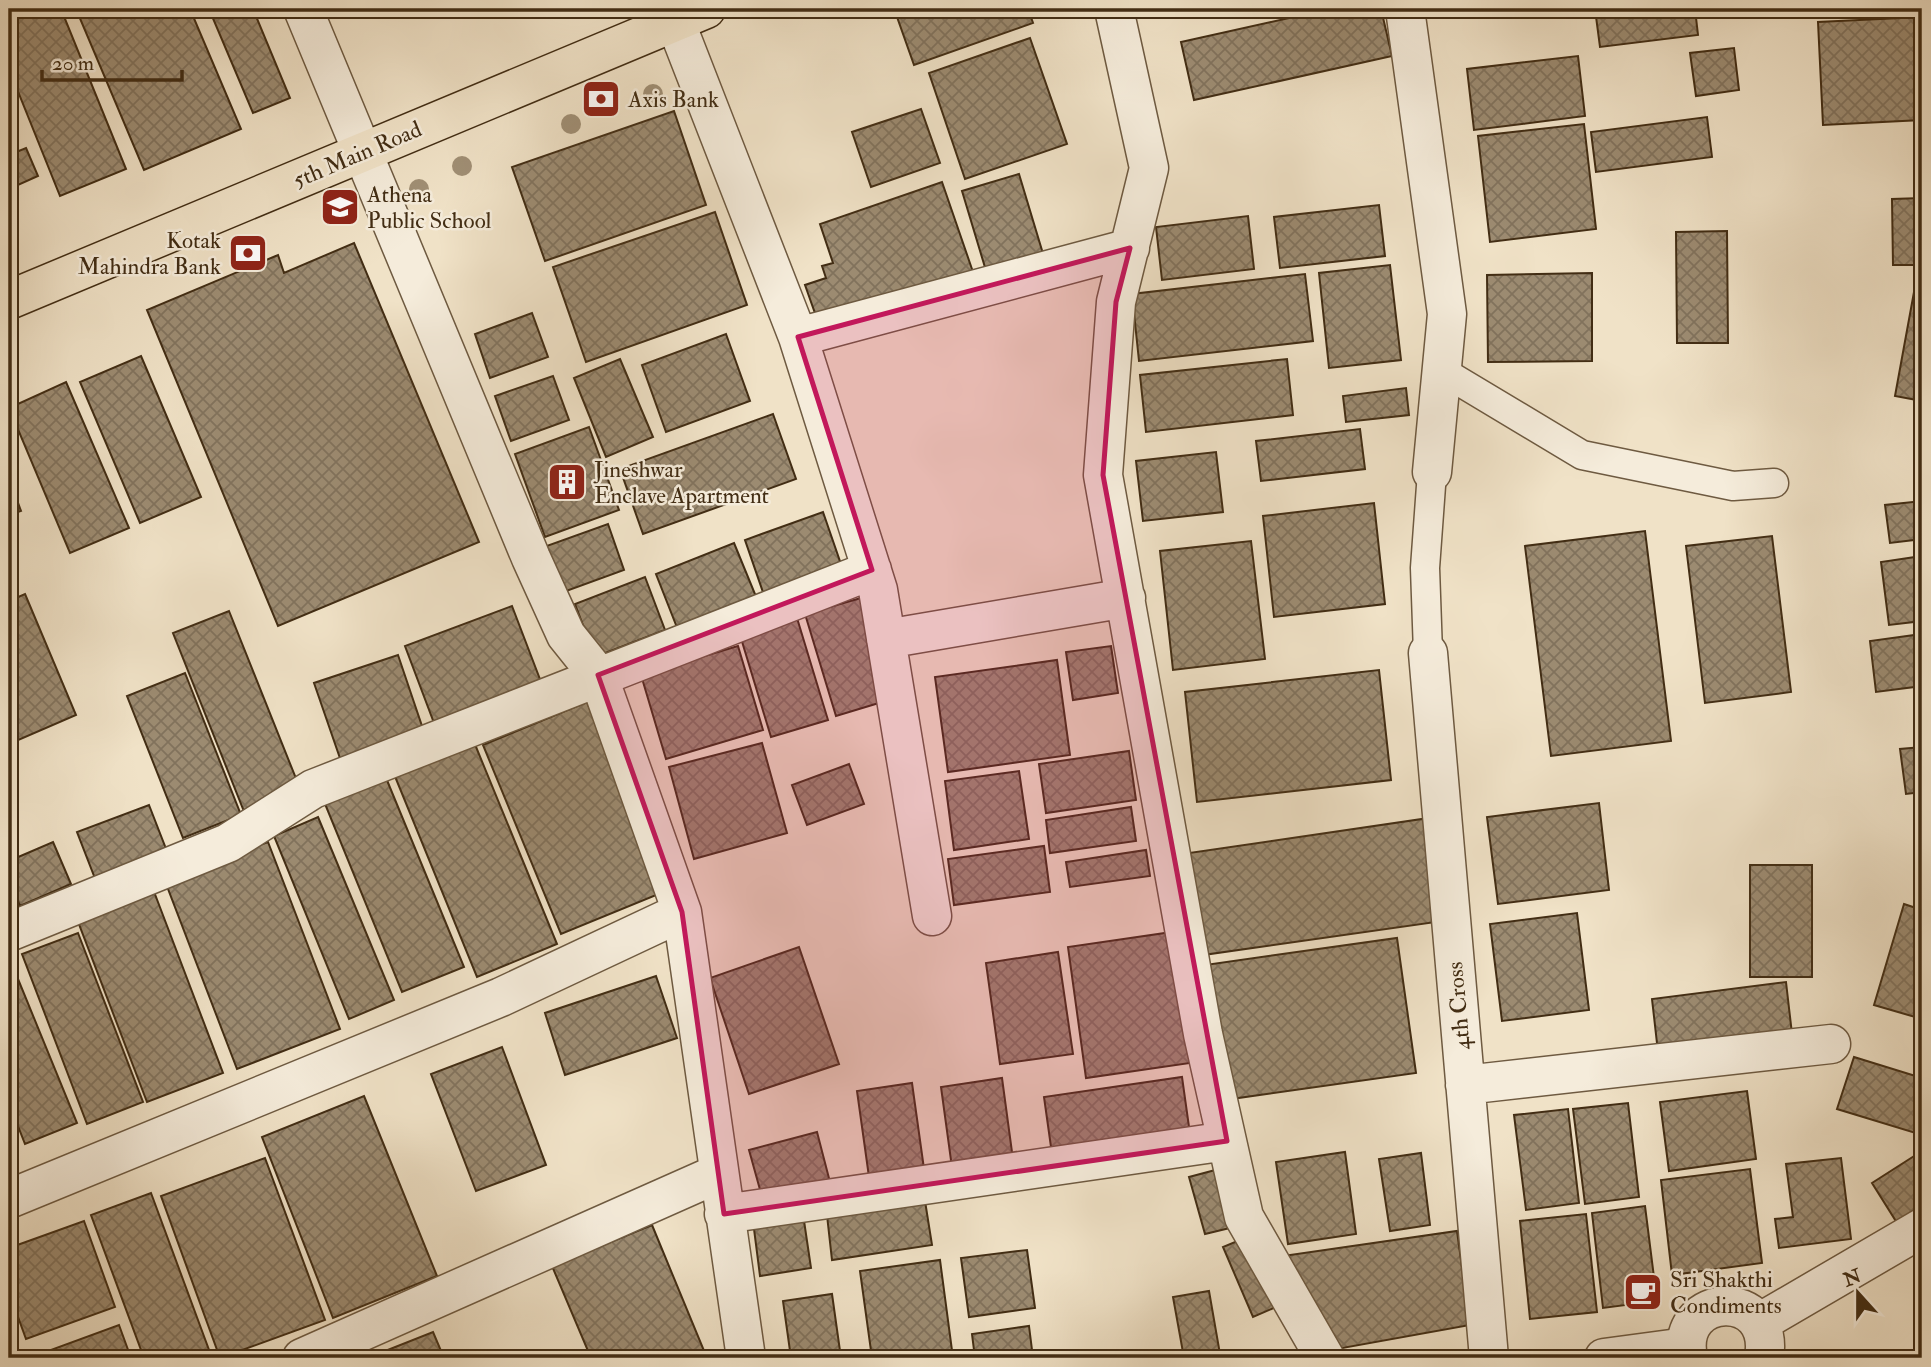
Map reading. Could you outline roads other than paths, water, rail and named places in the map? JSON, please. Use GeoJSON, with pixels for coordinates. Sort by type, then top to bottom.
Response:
{"type":"FeatureCollection","features":[{"type":"Feature","properties":{"kind":"main road","name":"5th Main Road"},"geometry":{"type":"LineString","coordinates":[[9,300],[691,15]]}},
{"type":"Feature","properties":{"kind":"street"},"geometry":{"type":"LineString","coordinates":[[303,9],[560,622],[566,635],[598,675],[682,912],[717,1174],[746,1358]]}},
{"type":"Feature","properties":{"kind":"street"},"geometry":{"type":"LineString","coordinates":[[1114,9],[1149,168],[1116,302],[1104,475],[1203,1034],[1244,1217],[1325,1358]]}},
{"type":"Feature","properties":{"kind":"street"},"geometry":{"type":"LineString","coordinates":[[1405,9],[1447,314],[1432,471]]}},
{"type":"Feature","properties":{"kind":"street"},"geometry":{"type":"LineString","coordinates":[[691,15],[872,570],[932,916]]}},
{"type":"Feature","properties":{"kind":"street"},"geometry":{"type":"LineString","coordinates":[[798,337],[1130,248]]}},
{"type":"Feature","properties":{"kind":"street"},"geometry":{"type":"LineString","coordinates":[[9,932],[228,843],[313,789],[598,675],[872,570]]}},
{"type":"Feature","properties":{"kind":"street"},"geometry":{"type":"LineString","coordinates":[[886,639],[1126,598]]}},
{"type":"Feature","properties":{"kind":"street","name":"4th Cross"},"geometry":{"type":"LineString","coordinates":[[1428,653],[1489,1358]]}},
{"type":"Feature","properties":{"kind":"street"},"geometry":{"type":"LineString","coordinates":[[9,1199],[501,997],[682,912]]}},
{"type":"Feature","properties":{"kind":"street"},"geometry":{"type":"LineString","coordinates":[[1465,1084],[1831,1044]]}},
{"type":"Feature","properties":{"kind":"street"},"geometry":{"type":"LineString","coordinates":[[724,1214],[1227,1140]]}},
{"type":"Feature","properties":{"kind":"street"},"geometry":{"type":"LineString","coordinates":[[302,1358],[717,1174]]}},
{"type":"Feature","properties":{"kind":"street"},"geometry":{"type":"LineString","coordinates":[[1604,1358],[1687,1353],[1693,1323],[1713,1308],[1726,1305],[1751,1313],[1762,1341],[1922,1228]]}},
{"type":"Feature","properties":{"kind":"lane"},"geometry":{"type":"LineString","coordinates":[[1442,371],[1581,455],[1733,486],[1774,483]]}},
{"type":"Feature","properties":{"kind":"lane"},"geometry":{"type":"LineString","coordinates":[[1428,653],[1425,568],[1432,471]]}},
{"type":"Feature","properties":{"kind":"place","name":"Axis Bank"},"geometry":{"type":"Point","coordinates":[601,99]}},
{"type":"Feature","properties":{"kind":"place","name":"Athena Public School"},"geometry":{"type":"Point","coordinates":[340,207]}},
{"type":"Feature","properties":{"kind":"place","name":"Kotak Mahindra Bank"},"geometry":{"type":"Point","coordinates":[248,253]}},
{"type":"Feature","properties":{"kind":"place","name":"Jineshwar Enclave Apartment"},"geometry":{"type":"Point","coordinates":[567,482]}},
{"type":"Feature","properties":{"kind":"place","name":"Sri Shakthi Condiments"},"geometry":{"type":"Point","coordinates":[1643,1292]}}]}
